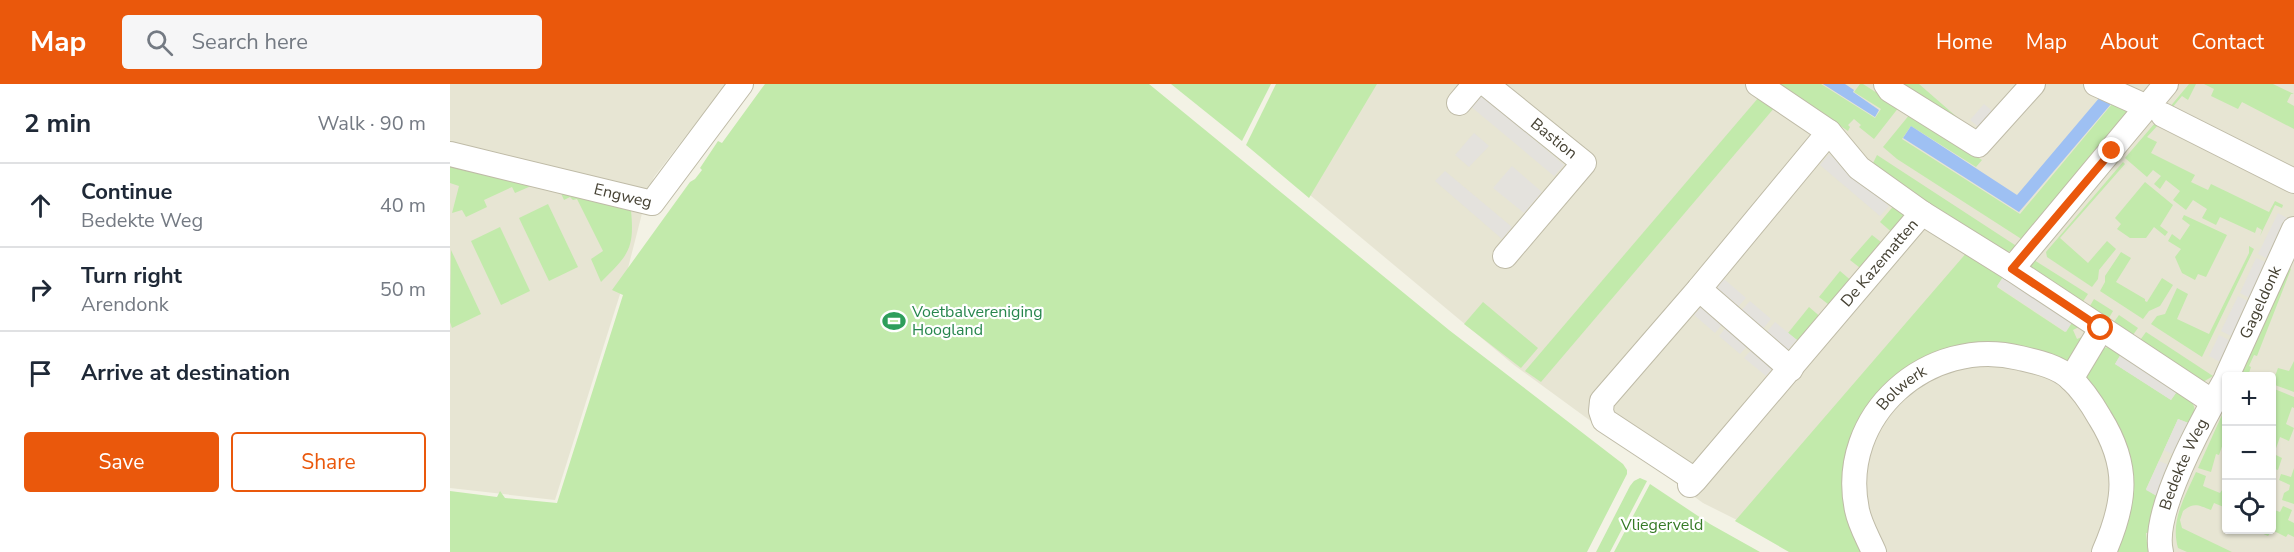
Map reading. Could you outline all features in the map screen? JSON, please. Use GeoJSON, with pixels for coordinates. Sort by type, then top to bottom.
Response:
{"type":"FeatureCollection","features":[{"type":"Feature","properties":{"kind":"street","name":"Engweg"},"geometry":{"type":"LineString","coordinates":[[450,154],[652,203],[741,84]]}},
{"type":"Feature","properties":{"kind":"street"},"geometry":{"type":"LineString","coordinates":[[1459,103],[1475,84]]}},
{"type":"Feature","properties":{"kind":"street","name":"Bastion"},"geometry":{"type":"LineString","coordinates":[[1486,84],[1584,163],[1505,256]]}},
{"type":"Feature","properties":{"kind":"street"},"geometry":{"type":"LineString","coordinates":[[1758,84],[1829,132]]}},
{"type":"Feature","properties":{"kind":"street"},"geometry":{"type":"LineString","coordinates":[[1886,84],[1890,90],[1903,99],[1978,145],[2033,84]]}},
{"type":"Feature","properties":{"kind":"street"},"geometry":{"type":"LineString","coordinates":[[2012,269],[2155,111],[2166,84]]}},
{"type":"Feature","properties":{"kind":"street"},"geometry":{"type":"LineString","coordinates":[[2106,89],[2294,181]]}},
{"type":"Feature","properties":{"kind":"street","name":"De Kazematten"},"geometry":{"type":"LineString","coordinates":[[1829,132],[1859,168],[1922,213],[1693,483],[1604,420],[1601,411],[1602,401],[1699,289],[1829,132]]}},
{"type":"Feature","properties":{"kind":"street","name":"Bedekte Weg"},"geometry":{"type":"LineString","coordinates":[[1922,213],[2012,269],[2213,402],[2176,479],[2160,527],[2161,552]]}},
{"type":"Feature","properties":{"kind":"street","name":"Gageldonk"},"geometry":{"type":"LineString","coordinates":[[2230,372],[2294,229]]}},
{"type":"Feature","properties":{"kind":"street"},"geometry":{"type":"LineString","coordinates":[[1699,289],[1791,369]]}},
{"type":"Feature","properties":{"kind":"street"},"geometry":{"type":"LineString","coordinates":[[2071,379],[2101,328]]}},
{"type":"Feature","properties":{"kind":"street","name":"Bolwerk"},"geometry":{"type":"LineString","coordinates":[[1874,552],[1861,525],[1857,509],[1856,466],[1867,429],[1878,410],[1900,387],[1926,368],[1954,358],[1983,353],[2012,356],[2044,364],[2071,379],[2091,402],[2116,448],[2123,485],[2115,528],[2104,552]]}},
{"type":"Feature","properties":{"kind":"street","name":"Gageldonk"},"geometry":{"type":"LineString","coordinates":[[2213,402],[2222,387]]}},
{"type":"Feature","properties":{"kind":"shaded area"},"geometry":{"type":"Polygon","coordinates":[[[450,84],[726,84],[654,177],[647,194],[627,272],[555,500],[450,488],[450,84]]]}},
{"type":"Feature","properties":{"kind":"shaded area"},"geometry":{"type":"Polygon","coordinates":[[[1375,84],[2294,84],[2294,552],[1801,552],[1703,503],[1514,365],[1310,195],[1375,84]]]}},
{"type":"Feature","properties":{"kind":"shaded area"},"geometry":{"type":"Polygon","coordinates":[[[1480,93],[1564,165],[1554,176],[1469,105],[1480,93]]]}},
{"type":"Feature","properties":{"kind":"shaded area"},"geometry":{"type":"Polygon","coordinates":[[[1984,104],[1997,115],[1983,131],[1970,120],[1984,104]]]}},
{"type":"Feature","properties":{"kind":"shaded area"},"geometry":{"type":"Polygon","coordinates":[[[1474,133],[1489,146],[1469,167],[1455,155],[1474,133]]]}},
{"type":"Feature","properties":{"kind":"shaded area"},"geometry":{"type":"Polygon","coordinates":[[[1829,154],[1889,206],[1880,216],[1820,165],[1829,154]]]}},
{"type":"Feature","properties":{"kind":"shaded area"},"geometry":{"type":"Polygon","coordinates":[[[1512,166],[1542,192],[1524,213],[1493,188],[1512,166]]]}},
{"type":"Feature","properties":{"kind":"shaded area"},"geometry":{"type":"Polygon","coordinates":[[[1445,171],[1512,227],[1502,239],[1435,181],[1445,171]]]}},
{"type":"Feature","properties":{"kind":"shaded area"},"geometry":{"type":"Polygon","coordinates":[[[2278,213],[2289,219],[2270,260],[2258,254],[2278,213]]]}},
{"type":"Feature","properties":{"kind":"shaded area"},"geometry":{"type":"Polygon","coordinates":[[[2256,258],[2268,263],[2251,299],[2240,293],[2256,258]]]}},
{"type":"Feature","properties":{"kind":"shaded area"},"geometry":{"type":"Polygon","coordinates":[[[2003,277],[2073,321],[2066,332],[1997,286],[2003,277]]]}},
{"type":"Feature","properties":{"kind":"shaded area"},"geometry":{"type":"Polygon","coordinates":[[[1724,279],[1746,298],[1736,309],[1715,290],[1724,279]]]}},
{"type":"Feature","properties":{"kind":"shaded area"},"geometry":{"type":"Polygon","coordinates":[[[2238,296],[2249,302],[2233,337],[2221,331],[2238,296]]]}},
{"type":"Feature","properties":{"kind":"shaded area"},"geometry":{"type":"Polygon","coordinates":[[[1750,301],[1771,319],[1762,330],[1740,312],[1750,301]]]}},
{"type":"Feature","properties":{"kind":"shaded area"},"geometry":{"type":"Polygon","coordinates":[[[1703,304],[1724,322],[1715,333],[1694,315],[1703,304]]]}},
{"type":"Feature","properties":{"kind":"shaded area"},"geometry":{"type":"Polygon","coordinates":[[[1775,322],[1797,340],[1787,351],[1766,333],[1775,322]]]}},
{"type":"Feature","properties":{"kind":"shaded area"},"geometry":{"type":"Polygon","coordinates":[[[1728,325],[1750,343],[1740,354],[1719,336],[1728,325]]]}},
{"type":"Feature","properties":{"kind":"shaded area"},"geometry":{"type":"Polygon","coordinates":[[[2219,335],[2231,341],[2220,362],[2209,356],[2219,335]]]}},
{"type":"Feature","properties":{"kind":"shaded area"},"geometry":{"type":"Polygon","coordinates":[[[1754,347],[1775,365],[1766,376],[1744,358],[1754,347]]]}},
{"type":"Feature","properties":{"kind":"shaded area"},"geometry":{"type":"Polygon","coordinates":[[[2121,354],[2178,390],[2171,400],[2115,364],[2121,354]]]}},
{"type":"Feature","properties":{"kind":"shaded area"},"geometry":{"type":"Polygon","coordinates":[[[2178,419],[2191,424],[2176,456],[2164,450],[2178,419]]]}},
{"type":"Feature","properties":{"kind":"shaded area"},"geometry":{"type":"Polygon","coordinates":[[[2159,461],[2169,465],[2157,496],[2146,490],[2159,461]]]}},
{"type":"Feature","properties":{"kind":"green space","name":"Voetbalvereniging Hoogland"},"geometry":{"type":"Polygon","coordinates":[[[765,84],[1149,84],[1449,330],[1623,464],[1627,474],[1587,552],[450,552],[450,491],[497,497],[500,491],[505,498],[557,503],[623,295],[612,290],[690,182],[702,170],[700,168],[718,141],[722,143],[765,84]]]}},
{"type":"Feature","properties":{"kind":"green space"},"geometry":{"type":"Polygon","coordinates":[[[1171,84],[1271,84],[1242,141],[1171,84]]]}},
{"type":"Feature","properties":{"kind":"green space"},"geometry":{"type":"Polygon","coordinates":[[[1276,84],[1377,84],[1309,198],[1246,145],[1276,84]]]}},
{"type":"Feature","properties":{"kind":"green space"},"geometry":{"type":"Polygon","coordinates":[[[1777,84],[1821,84],[1875,118],[1881,109],[1854,92],[1860,84],[1863,84],[1899,107],[1874,139],[1859,127],[1861,125],[1854,119],[1848,125],[1850,127],[1848,131],[1777,84]]]}},
{"type":"Feature","properties":{"kind":"green space"},"geometry":{"type":"Polygon","coordinates":[[[1896,84],[1919,84],[1966,125],[1896,84]]]}},
{"type":"Feature","properties":{"kind":"green space"},"geometry":{"type":"Polygon","coordinates":[[[2189,84],[2196,84],[2188,100],[2182,96],[2171,109],[2169,108],[2189,84]]]}},
{"type":"Feature","properties":{"kind":"green space"},"geometry":{"type":"Polygon","coordinates":[[[2204,84],[2273,84],[2294,94],[2291,94],[2287,102],[2294,106],[2294,129],[2242,102],[2238,109],[2211,96],[2214,89],[2204,84]]]}},
{"type":"Feature","properties":{"kind":"green space"},"geometry":{"type":"Polygon","coordinates":[[[1759,97],[1775,107],[1541,382],[1525,371],[1759,97]]]}},
{"type":"Feature","properties":{"kind":"green space"},"geometry":{"type":"Polygon","coordinates":[[[2117,98],[2136,107],[2023,240],[1897,159],[1883,147],[1910,114],[1982,160],[1976,167],[1911,126],[1902,139],[2020,214],[2117,98]]]}},
{"type":"Feature","properties":{"kind":"green space"},"geometry":{"type":"Polygon","coordinates":[[[2155,123],[2158,125],[2147,137],[2157,142],[2151,153],[2195,175],[2191,182],[2208,190],[2211,184],[2269,212],[2275,201],[2283,205],[2282,208],[2275,205],[2260,236],[2262,230],[2257,227],[2255,233],[2220,217],[2216,225],[2202,218],[2207,209],[2193,200],[2186,210],[2173,200],[2180,191],[2166,180],[2160,189],[2154,184],[2161,176],[2153,170],[2147,177],[2125,158],[2155,123]]]}},
{"type":"Feature","properties":{"kind":"green space"},"geometry":{"type":"Polygon","coordinates":[[[1877,155],[2018,247],[2006,253],[1996,252],[1873,163],[1877,155]]]}},
{"type":"Feature","properties":{"kind":"green space"},"geometry":{"type":"Polygon","coordinates":[[[450,159],[545,180],[515,193],[512,187],[484,200],[487,207],[466,217],[462,210],[452,213],[459,186],[450,183],[450,159]]]}},
{"type":"Feature","properties":{"kind":"green space"},"geometry":{"type":"Polygon","coordinates":[[[2123,162],[2125,164],[2060,238],[2088,263],[2107,241],[2116,249],[2099,270],[2098,279],[2092,287],[2047,257],[2046,252],[2123,162]]]}},
{"type":"Feature","properties":{"kind":"green space"},"geometry":{"type":"Polygon","coordinates":[[[556,182],[617,198],[631,211],[630,244],[623,258],[601,282],[591,259],[603,251],[577,199],[573,200],[570,197],[564,200],[556,182]]]}},
{"type":"Feature","properties":{"kind":"green space"},"geometry":{"type":"Polygon","coordinates":[[[2145,182],[2173,205],[2160,226],[2168,232],[2165,236],[2154,227],[2146,238],[2130,238],[2117,229],[2121,224],[2115,218],[2145,182]]]}},
{"type":"Feature","properties":{"kind":"green space"},"geometry":{"type":"Polygon","coordinates":[[[1896,203],[1903,210],[1904,216],[1895,235],[1880,222],[1896,203]]]}},
{"type":"Feature","properties":{"kind":"green space"},"geometry":{"type":"Polygon","coordinates":[[[548,204],[578,267],[549,281],[519,218],[548,204]]]}},
{"type":"Feature","properties":{"kind":"green space"},"geometry":{"type":"Polygon","coordinates":[[[2184,215],[2227,235],[2206,277],[2198,274],[2195,280],[2182,273],[2175,257],[2181,249],[2168,241],[2172,234],[2180,240],[2190,225],[2182,219],[2184,215]]]}},
{"type":"Feature","properties":{"kind":"green space"},"geometry":{"type":"Polygon","coordinates":[[[500,227],[530,291],[501,305],[471,241],[500,227]]]}},
{"type":"Feature","properties":{"kind":"green space"},"geometry":{"type":"Polygon","coordinates":[[[1872,235],[1886,246],[1864,271],[1850,260],[1872,235]]]}},
{"type":"Feature","properties":{"kind":"green space"},"geometry":{"type":"Polygon","coordinates":[[[2249,246],[2254,249],[2202,357],[2151,324],[2157,316],[2165,314],[2177,288],[2188,294],[2177,319],[2209,334],[2249,253],[2249,246]]]}},
{"type":"Feature","properties":{"kind":"green space"},"geometry":{"type":"Polygon","coordinates":[[[451,250],[481,314],[452,328],[450,322],[451,250]]]}},
{"type":"Feature","properties":{"kind":"green space"},"geometry":{"type":"Polygon","coordinates":[[[1968,251],[2003,277],[1997,287],[2065,332],[2073,321],[2081,326],[2073,330],[2077,339],[2084,336],[2070,359],[2066,361],[1977,346],[1866,417],[1864,552],[1789,552],[1735,521],[1968,251]]]}},
{"type":"Feature","properties":{"kind":"green space"},"geometry":{"type":"Polygon","coordinates":[[[2121,252],[2131,258],[2116,282],[2145,301],[2147,302],[2162,278],[2173,285],[2160,306],[2149,311],[2143,319],[2100,291],[2105,282],[2105,276],[2121,252]]]}},
{"type":"Feature","properties":{"kind":"green space"},"geometry":{"type":"Polygon","coordinates":[[[2031,258],[2088,294],[2080,306],[2030,270],[2031,258]]]}},
{"type":"Feature","properties":{"kind":"green space"},"geometry":{"type":"Polygon","coordinates":[[[2288,267],[2291,269],[2257,356],[2254,355],[2249,366],[2251,367],[2249,372],[2242,372],[2288,267]]]}},
{"type":"Feature","properties":{"kind":"green space"},"geometry":{"type":"Polygon","coordinates":[[[1840,271],[1854,283],[1833,308],[1819,297],[1840,271]]]}},
{"type":"Feature","properties":{"kind":"green space"},"geometry":{"type":"Polygon","coordinates":[[[2094,299],[2113,311],[2106,323],[2087,311],[2094,299]]]}},
{"type":"Feature","properties":{"kind":"green space"},"geometry":{"type":"Polygon","coordinates":[[[1483,302],[1538,348],[1521,368],[1464,324],[1483,302]]]}},
{"type":"Feature","properties":{"kind":"green space"},"geometry":{"type":"Polygon","coordinates":[[[1809,307],[1823,319],[1802,344],[1788,333],[1809,307]]]}},
{"type":"Feature","properties":{"kind":"green space"},"geometry":{"type":"Polygon","coordinates":[[[2119,315],[2138,328],[2130,339],[2111,326],[2119,315]]]}},
{"type":"Feature","properties":{"kind":"green space"},"geometry":{"type":"Polygon","coordinates":[[[2146,332],[2213,376],[2203,382],[2138,343],[2146,332]]]}},
{"type":"Feature","properties":{"kind":"green space"},"geometry":{"type":"Polygon","coordinates":[[[2108,347],[2121,354],[2115,364],[2171,400],[2178,390],[2191,401],[2194,408],[2191,424],[2178,419],[2146,489],[2158,497],[2152,532],[2146,533],[2148,552],[2113,552],[2112,418],[2114,417],[2085,377],[2101,349],[2108,347]]]}},
{"type":"Feature","properties":{"kind":"green space"},"geometry":{"type":"Polygon","coordinates":[[[2294,361],[2294,392],[2276,385],[2278,368],[2289,371],[2294,361]]]}},
{"type":"Feature","properties":{"kind":"green space"},"geometry":{"type":"Polygon","coordinates":[[[2276,390],[2294,397],[2294,408],[2292,407],[2286,424],[2294,428],[2289,441],[2280,437],[2276,448],[2276,390]]]}},
{"type":"Feature","properties":{"kind":"green space"},"geometry":{"type":"Polygon","coordinates":[[[2222,415],[2222,446],[2219,455],[2216,454],[2211,472],[2198,468],[2222,415]]]}},
{"type":"Feature","properties":{"kind":"green space"},"geometry":{"type":"Polygon","coordinates":[[[2276,455],[2282,458],[2278,470],[2276,469],[2276,455]]]}},
{"type":"Feature","properties":{"kind":"green space"},"geometry":{"type":"Polygon","coordinates":[[[2294,468],[2294,504],[2282,500],[2290,485],[2279,480],[2281,474],[2291,477],[2294,468]]]}},
{"type":"Feature","properties":{"kind":"green space"},"geometry":{"type":"Polygon","coordinates":[[[2196,472],[2206,476],[2203,486],[2220,493],[2222,490],[2222,506],[2214,503],[2211,510],[2193,505],[2183,511],[2180,520],[2182,528],[2232,552],[2187,552],[2178,548],[2177,518],[2196,472]]]}},
{"type":"Feature","properties":{"kind":"green space"},"geometry":{"type":"Polygon","coordinates":[[[1640,478],[1647,481],[1610,552],[1596,552],[1630,486],[1640,478]]]}},
{"type":"Feature","properties":{"kind":"green space","name":"Vliegerveld"},"geometry":{"type":"Polygon","coordinates":[[[1650,484],[1710,524],[1760,552],[1614,552],[1650,484]]]}},
{"type":"Feature","properties":{"kind":"green space"},"geometry":{"type":"Polygon","coordinates":[[[2283,506],[2292,510],[2288,520],[2294,523],[2294,537],[2288,534],[2286,537],[2276,532],[2276,510],[2280,512],[2283,506]]]}},
{"type":"Feature","properties":{"kind":"water"},"geometry":{"type":"Polygon","coordinates":[[[1823,84],[1845,84],[1879,110],[1875,117],[1823,84]]]}},
{"type":"Feature","properties":{"kind":"water"},"geometry":{"type":"Polygon","coordinates":[[[2111,84],[2128,84],[2019,212],[1903,138],[1911,126],[2017,195],[2111,84]]]}},
{"type":"Feature","properties":{"kind":"place","name":"Voetbalvereniging Hoogland"},"geometry":{"type":"Point","coordinates":[894,321]}},
{"type":"Feature","properties":{"kind":"route"},"geometry":{"type":"LineString","coordinates":[[2101,328],[2012,269],[2112,151]]}}]}
